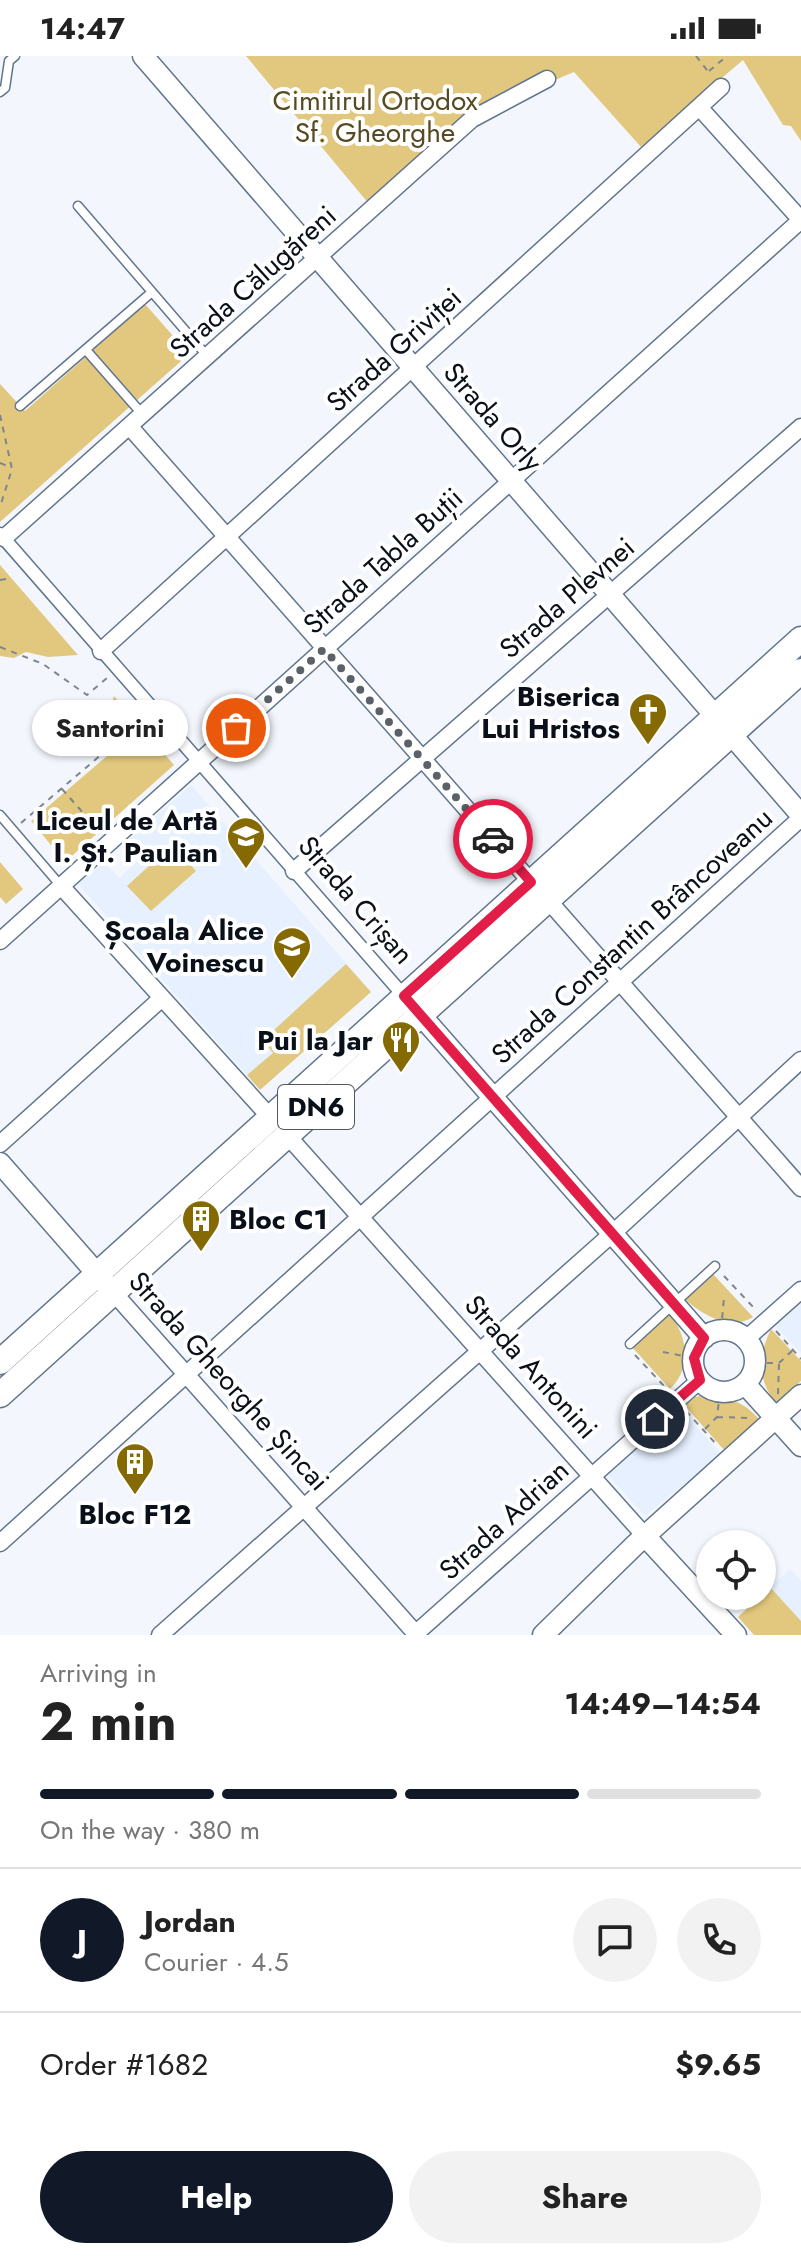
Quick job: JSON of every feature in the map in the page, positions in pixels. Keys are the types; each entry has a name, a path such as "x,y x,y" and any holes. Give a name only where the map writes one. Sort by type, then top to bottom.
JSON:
{"main road":[{"name":"DN6","path":"0,1395 106,1284 278,1125 724,725 801,639"},
{"name":"DN6","path":"724,725 801,671"},
{"name":"DN6","path":"0,1362 106,1284"}],"street":[{"name":"Strada Orly","path":"143,56 801,816"},
{"name":"Strada Călugăreni","path":"2,536 144,415 472,119 547,79"},
{"name":"Strada Griviței","path":"101,651 721,87"},
{"path":"699,107 801,220"},
{"name":"Strada Tabla Buții","path":"0,941 801,220"},
{"path":"130,427 801,1188"},
{"name":"Strada Plevnei","path":"294,871 801,427"},
{"name":"Strada Crișan","path":"2,536 674,1303 712,1334"},
{"name":"Strada Constantin Brâncoveanu","path":"0,1543 496,1097 801,816"},
{"name":"Strada Antonini","path":"61,886 736,1635"},
{"path":"0,1144 162,998"},
{"path":"160,1635 613,1233 801,1060"},
{"name":"Strada Gheorghe Șincai","path":"0,1163 416,1635"},
{"path":"746,1339 801,1290"},
{"path":"739,1333 746,1339 755,1363 745,1384 720,1392 700,1380 694,1358 712,1334 739,1333"},
{"name":"Strada Adrian","path":"416,1635 700,1380"},
{"path":"745,1384 801,1446"},
{"path":"543,1635 645,1536 801,1395"}],"lane":[{"path":"0,92 5,88 9,61 15,56"},
{"path":"78,206 209,357"},
{"path":"20,406 152,292"},
{"path":"86,350 144,415"},
{"path":"0,815 61,886"},
{"path":"630,1344 715,1266"}],"path":[{"path":"696,56 721,87"},
{"path":"708,72 727,56"},
{"path":"0,415 12,469 0,507"},
{"path":"0,463 12,469"},
{"path":"0,580 11,578"},
{"path":"0,647 43,664 87,695 102,754 13,830"},
{"path":"87,695 117,669"},
{"path":"62,788 109,842"},
{"path":"712,1334 724,1298"},
{"path":"755,1363 779,1363 793,1350"},
{"path":"663,1352 694,1358"},
{"path":"717,1417 776,1418 779,1363"},
{"path":"704,1430 717,1417 720,1392"}],"shaded area":[{"path":"191,785 371,992 260,1090 78,884 104,862 119,878 144,855 130,839"},
{"path":"801,1300 801,1353 774,1325"},
{"path":"680,1408 721,1454 645,1516 608,1475"},
{"path":"790,1569 801,1581 801,1635 754,1635 738,1617 746,1610 776,1610 776,1582"}],"green space":[{"name":"Cimitirul Ortodox Sf. Gheorghe","path":"246,56 801,56 801,141 791,126 783,125 743,60 641,147 574,72 555,80 549,72 369,204"},
{"path":"145,304 189,354 0,522 0,384 25,411"},
{"path":"0,565 78,655 48,657 26,652 14,658 0,656"},
{"path":"114,696 174,765 65,862 31,821 107,756 105,724"},
{"path":"173,844 196,871 151,911 127,886"},
{"path":"0,862 23,889 6,904 0,897"},
{"path":"346,964 371,992 260,1090 247,1075 273,1053 263,1040"},
{"path":"713,1274 753,1317 745,1321 726,1322 699,1311 685,1299"},
{"path":"669,1313 680,1332 685,1352 682,1372 670,1389 632,1347"},
{"path":"771,1329 801,1361 801,1381 777,1403 766,1386 762,1368"},
{"path":"706,1395 736,1401 759,1419 725,1451 685,1406 695,1397"},
{"path":"776,1594 801,1621 801,1635 754,1635 738,1617 745,1610 776,1610"}],"way so far":[{"path":"236,728 324,649 493,839"}],"place":[{"name":"Santorini","path":"236,728"},
{"name":"Biserica Lui Hristos","path":"648,746"},
{"name":"Liceul de Artă I. Șt. Paulian","path":"246,870"},
{"name":"Școala Alice Voinescu","path":"292,980"},
{"name":"Pui la Jar","path":"401,1074"},
{"name":"Bloc C1","path":"201,1253"},
{"name":"Bloc F12","path":"135,1496"}],"route":[{"path":"493,839 531,882 404,996 496,1097 704,1338 695,1350 694,1358 700,1380 655,1419"}]}
